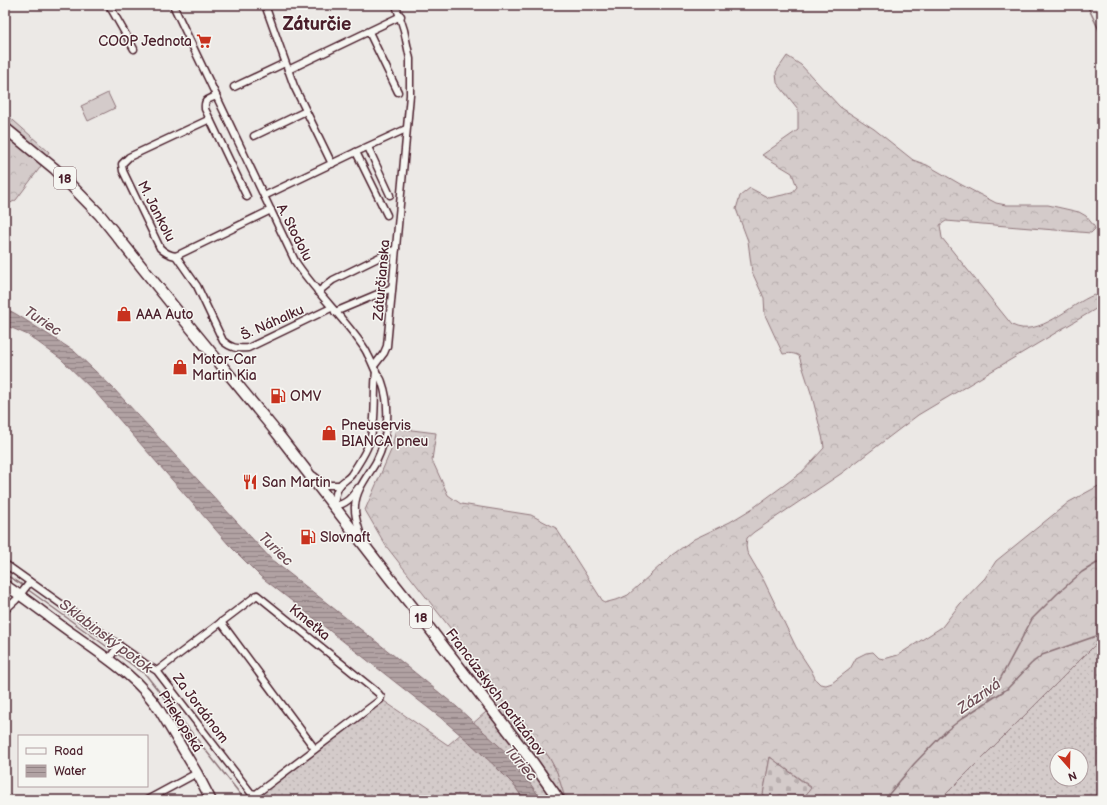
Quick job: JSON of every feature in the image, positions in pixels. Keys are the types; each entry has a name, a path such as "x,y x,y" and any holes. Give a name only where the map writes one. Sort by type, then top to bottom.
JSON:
{"main road":[{"name":"Francúzskych partizánov","path":"5,128 56,169 100,215 304,467 427,624 502,722 559,800"}],"street":[{"path":"109,5 134,49"},
{"name":"A. Stodolu","path":"173,5 296,261 318,292 360,342 375,369"},
{"path":"265,5 294,86 332,164"},
{"name":"Záturčianska","path":"375,369 387,346 410,95 410,59 401,16 396,5"},
{"path":"234,87 287,67 369,32 401,16"},
{"path":"369,32 398,92"},
{"path":"216,96 206,100 205,109 247,197"},
{"path":"254,136 306,110"},
{"name":"M. Jankolu","path":"210,119 129,157 122,164 123,171 160,248 165,253 171,256 176,256 271,210"},
{"path":"264,196 406,130"},
{"path":"368,147 390,195"},
{"path":"356,152 387,215"},
{"path":"318,292 333,280 396,249"},
{"name":"Š. Náhalku","path":"176,256 197,286 223,341 229,347 235,349 248,348 333,310"},
{"path":"333,310 392,288"},
{"path":"375,369 382,380 386,394 387,421 380,453 362,484 349,500 342,505 334,506 335,494 356,468 364,454 370,438 375,415 375,369"},
{"path":"304,467 325,485 340,486"},
{"path":"362,484 355,507 356,517 364,545"},
{"name":"Za Jordánom","path":"5,564 157,671 251,793 256,794 316,749"},
{"path":"5,610 30,582"},
{"name":"Priekopská","path":"5,586 21,593 110,657 139,684 154,703 197,773 211,800"},
{"name":"Kmeťka","path":"157,671 257,595 381,697 380,700 316,749"},
{"path":"222,622 316,749"},
{"path":"110,657 118,645"},
{"path":"147,800 197,773"}],"green space":[{"path":"787,56 801,65 840,107 874,129 913,160 927,165 996,203 1006,205 1048,205 1079,212 1086,216 1095,229 1091,233 946,221 940,225 942,238 1012,325 1022,328 1043,324 1094,295 1099,297 1101,302 1099,307 918,415 842,473 747,538 747,552 764,581 796,647 816,680 820,684 826,685 832,683 850,669 856,658 866,653 873,652 879,658 884,659 898,655 942,627 960,604 985,578 996,561 1069,502 1102,484 1102,638 940,800 802,800 811,787 770,757 762,800 572,800 565,798 557,772 549,757 501,699 465,647 386,546 365,510 392,448 396,428 436,433 432,460 448,495 461,504 531,515 556,528 604,603 628,595 672,555 694,539 730,522 753,508 802,472 824,448 812,396 799,356 795,354 783,354 765,315 764,298 752,272 748,241 736,209 740,196 750,188 769,198 792,193 797,187 792,173 762,155 798,130 798,109 777,83 776,72"},
{"path":"108,93 115,108 88,121 81,106"},
{"path":"5,113 49,152 39,169 16,200 5,206"},
{"path":"1102,638 1102,800 940,800"},
{"path":"501,699 549,757 557,772 566,800 252,800 384,701 448,745"},
{"path":"770,757 811,788 802,800 762,800"}],"water":[{"path":"5,308 74,351 113,388 272,560 457,707 510,756 542,800 524,800 513,784 497,768 441,718 260,576 229,545 96,393 61,359 28,335 5,325"}],"waterway":[{"path":"1087,5 1102,36"},
{"path":"989,700 1032,619 1082,572 1102,560"},
{"name":"Sklabinský potok","path":"5,575 24,586"},
{"name":"Sklabinský potok","path":"27,589 113,651"},
{"name":"Zázrivá","path":"886,800 889,794 914,764 946,731 964,717 1007,689 1031,664 1042,655 1102,634"},
{"name":"Sklabinský potok","path":"116,653 146,675 245,800"}],"place":[{"name":"COOP Jednota","path":"204,41"},
{"name":"AAA Auto","path":"124,314"},
{"name":"Motor-Car Martin Kia","path":"180,367"},
{"name":"OMV","path":"278,396"},
{"name":"Pneuservis BIANCA pneu","path":"329,433"},
{"name":"San Martin","path":"250,482"},
{"name":"Slovnaft","path":"308,537"}],"district":[{"name":"Záturčie","path":"317,24"}],"water label":[{"name":"Turiec","path":"43,321"},
{"name":"Turiec","path":"276,549"},
{"name":"Turiec","path":"521,763"}]}
